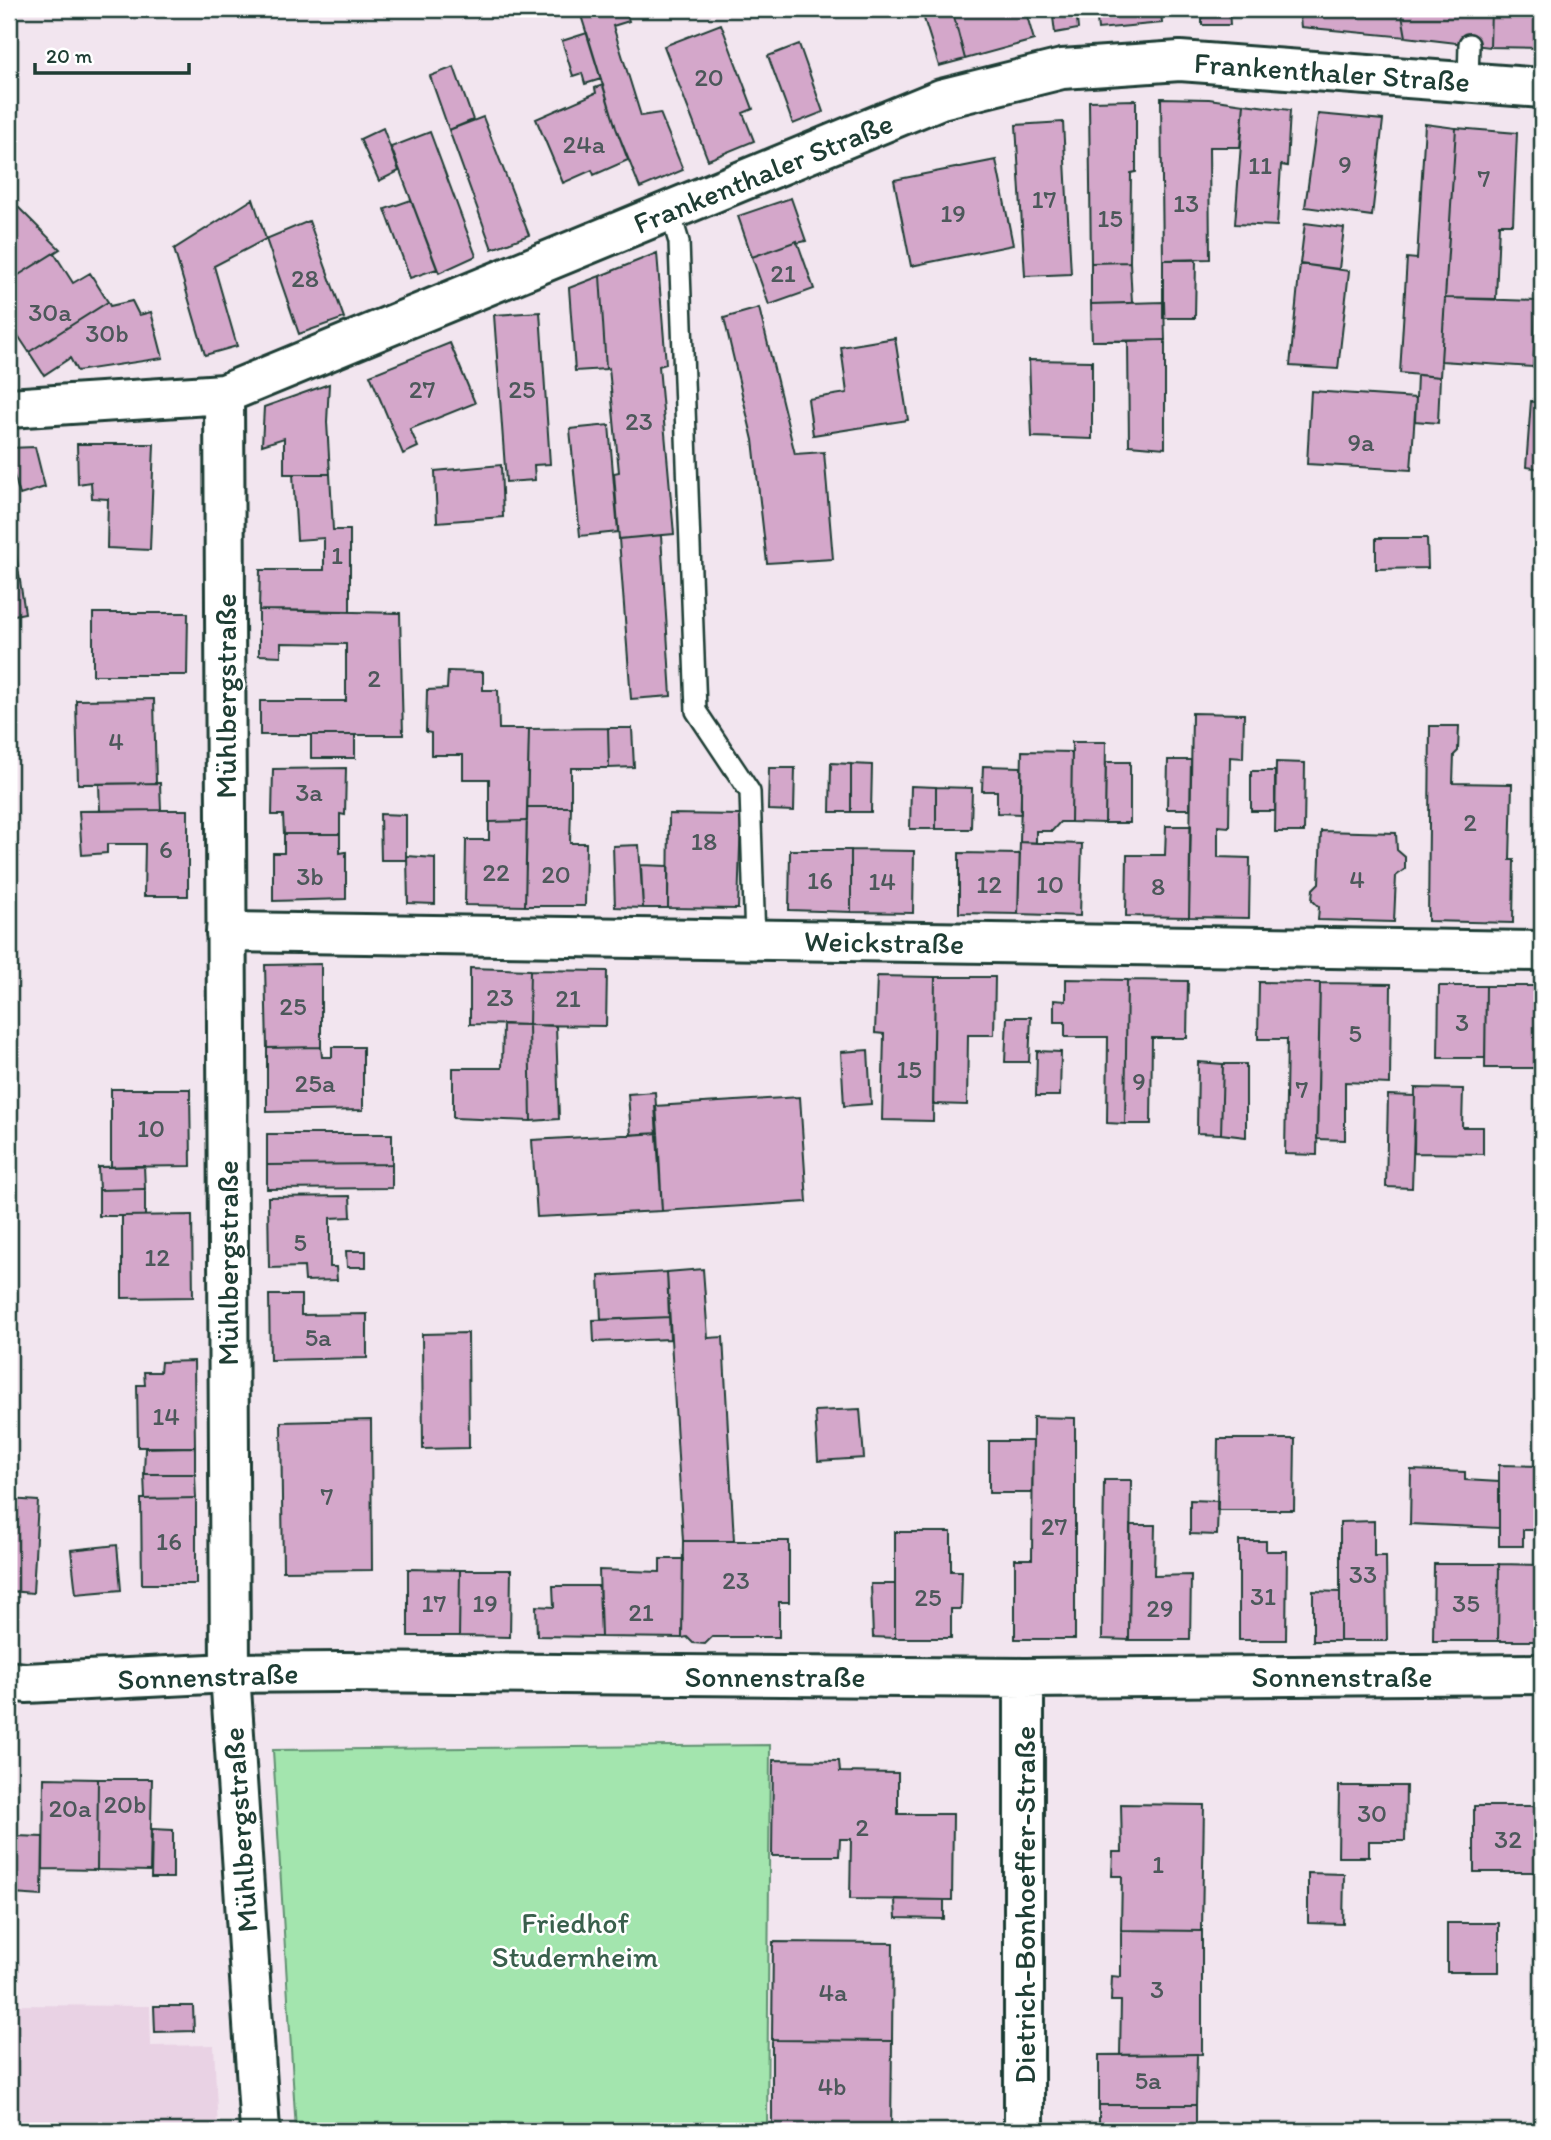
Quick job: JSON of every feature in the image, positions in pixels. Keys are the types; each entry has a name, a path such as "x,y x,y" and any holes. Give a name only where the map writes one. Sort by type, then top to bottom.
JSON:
{"street":[{"name":"Frankenthaler Straße","path":"9,408 223,394 942,100 1062,68 1180,61 1469,63 1542,88"},
{"name":"Mühlbergstraße","path":"223,394 230,1673 260,2131"},
{"name":"Weickstraße","path":"226,932 1542,951"},
{"name":"Sonnenstraße","path":"9,1681 26,1683 230,1673 1024,1678 1542,1674"},
{"name":"Dietrich-Bonhoeffer-Straße","path":"1024,1678 1024,2131"}],"lane":[{"path":"670,212 679,242 696,711 750,792 755,940"}],"shaded area":[{"path":"9,2005 150,2006 151,2046 214,2045 218,2131 9,2131"}],"green space":[{"name":"Friedhof Studernheim","path":"770,1745 767,2131 296,2131 273,1750"}],"building":[{"path":"579,9 625,9 629,21 613,26 641,116 660,113 683,170 640,188 616,128"},
{"path":"921,9 952,9 965,59 939,66"},
{"path":"952,9 1025,9 1034,40 965,59"},
{"path":"1052,9 1076,9 1078,29 1055,33"},
{"path":"1096,9 1161,9 1162,23 1098,29"},
{"path":"1202,9 1229,9 1230,25 1202,25"},
{"path":"1299,9 1401,9 1406,37 1301,27"},
{"path":"1401,9 1491,9 1490,47 1406,37"},
{"path":"1491,9 1542,9 1542,48 1490,47"},
{"path":"721,24 753,109 743,113 754,141 708,160 664,46"},
{"path":"587,33 601,79 585,84 582,73 573,76 562,41"},
{"path":"799,44 823,112 793,124 768,56"},
{"path":"454,67 473,120 449,130 430,76"},
{"path":"603,85 628,160 594,175 592,170 563,183 536,119 596,93 595,88"},
{"path":"1161,98 1209,99 1244,104 1240,147 1209,147 1210,259 1163,260"},
{"path":"1136,100 1136,172 1131,173 1130,262 1091,263 1089,101"},
{"path":"1244,104 1290,110 1287,166 1281,165 1277,226 1235,224"},
{"path":"1318,114 1383,120 1372,216 1305,207"},
{"path":"483,117 529,235 492,249 449,130"},
{"path":"1063,122 1071,274 1025,276 1016,125"},
{"path":"1425,124 1456,128 1440,377 1400,373 1407,258 1417,259"},
{"path":"383,128 399,171 379,181 360,139"},
{"path":"1456,128 1517,133 1513,224 1499,224 1496,299 1445,298"},
{"path":"430,132 476,256 439,273 391,147"},
{"path":"996,160 1013,245 911,266 894,180"},
{"path":"791,198 806,241 797,241 752,257 738,216"},
{"path":"253,199 266,239 214,266 237,346 205,355 174,249"},
{"path":"411,200 437,269 410,278 385,209"},
{"path":"16,205 60,249 9,281 9,212"},
{"path":"309,221 344,318 299,334 266,239"},
{"path":"1305,223 1344,228 1339,269 1300,264"},
{"path":"797,241 814,289 769,305 752,257"},
{"path":"54,253 73,283 90,273 108,302 29,352 9,322 9,281"},
{"path":"657,253 666,364 659,366 674,534 619,539 614,473 619,472 609,368 606,369 600,276"},
{"path":"1163,260 1196,260 1195,318 1163,318"},
{"path":"1130,262 1132,303 1091,304 1091,263"},
{"path":"1300,264 1349,271 1338,369 1290,366"},
{"path":"600,276 606,369 575,371 569,288"},
{"path":"1445,298 1537,301 1533,367 1441,361"},
{"path":"132,301 139,315 151,312 163,358 77,371 70,358 44,375 29,352 108,302 110,306"},
{"path":"1164,302 1165,340 1092,341 1091,304"},
{"path":"759,308 795,454 824,452 833,559 767,563 753,440 724,318"},
{"path":"540,312 550,464 534,465 535,480 506,482 494,315"},
{"path":"895,338 908,420 813,435 808,399 847,393 841,347"},
{"path":"1165,340 1165,448 1129,445 1128,341"},
{"path":"450,343 475,403 410,429 418,447 403,454 370,375"},
{"path":"1029,360 1092,361 1092,439 1032,437"},
{"path":"1417,375 1440,377 1438,423 1415,421"},
{"path":"329,384 327,422 330,474 284,474 284,438 262,445 264,407"},
{"path":"1311,391 1416,398 1411,470 1307,464"},
{"path":"1531,401 1542,402 1542,469 1526,467"},
{"path":"609,425 618,532 580,536 570,429"},
{"path":"77,444 154,444 150,550 107,548 108,499 92,498 91,482 78,484"},
{"path":"35,447 45,487 20,495 9,459 9,448"},
{"path":"501,465 503,517 437,522 435,471"},
{"path":"293,474 330,474 333,530 350,530 350,611 259,610 260,570 324,570 324,538 297,540"},
{"path":"661,535 671,696 631,699 619,539"},
{"path":"1376,538 1427,538 1428,568 1376,569"},
{"path":"16,555 25,613 9,616 9,556"},
{"path":"1538,570 1542,571 1542,697 1538,697"},
{"path":"259,610 400,613 403,735 260,735 260,701 346,701 346,644 281,643 281,656 259,655"},
{"path":"93,613 188,613 187,675 93,675"},
{"path":"448,671 483,672 483,690 498,690 499,729 529,729 527,821 489,822 489,779 463,779 463,755 431,755 431,733 426,732 427,690 447,689"},
{"path":"154,699 156,783 78,784 76,700"},
{"path":"1192,713 1244,714 1243,758 1230,757 1229,827 1218,826 1218,857 1250,858 1249,918 1189,917"},
{"path":"1430,726 1459,726 1453,783 1512,784 1510,860 1514,860 1513,923 1428,921"},
{"path":"608,728 632,728 634,767 609,768"},
{"path":"608,728 609,768 571,768 571,807 527,807 529,729"},
{"path":"311,735 355,735 355,758 311,758"},
{"path":"1072,742 1106,742 1105,823 1071,822"},
{"path":"1022,751 1072,752 1071,822 1060,822 1052,831 1036,831 1036,843 1020,842"},
{"path":"1168,760 1191,760 1190,809 1167,809"},
{"path":"1106,762 1130,762 1130,823 1105,823"},
{"path":"1276,762 1305,763 1304,832 1275,832"},
{"path":"831,763 851,764 851,812 830,812"},
{"path":"851,764 872,765 871,812 851,812"},
{"path":"983,766 1021,767 1021,814 997,813 997,791 982,791"},
{"path":"346,768 345,815 340,814 340,834 284,834 283,815 272,815 273,769"},
{"path":"769,768 795,768 794,811 768,810"},
{"path":"1251,771 1275,771 1275,811 1251,811"},
{"path":"160,783 161,810 100,811 99,784"},
{"path":"911,786 936,787 936,829 910,829"},
{"path":"936,787 972,788 971,829 936,829"},
{"path":"527,807 571,807 570,843 586,843 585,906 525,906"},
{"path":"188,810 188,896 144,896 145,844 107,844 107,853 82,855 79,811"},
{"path":"380,814 406,815 406,860 381,860"},
{"path":"669,814 741,815 738,909 668,908"},
{"path":"527,821 525,906 465,905 466,840 489,840 489,822"},
{"path":"1166,826 1191,826 1189,917 1126,916 1127,855 1165,855"},
{"path":"1321,831 1396,833 1397,850 1405,857 1405,869 1396,876 1394,922 1318,920 1319,907 1312,900 1313,889 1319,883"},
{"path":"284,834 340,834 340,853 346,852 346,899 273,901 273,853 284,853"},
{"path":"1020,842 1082,844 1080,916 1018,914"},
{"path":"639,845 643,908 615,907 613,846"},
{"path":"790,850 851,850 851,912 789,910"},
{"path":"851,850 914,851 913,913 851,912"},
{"path":"959,853 1020,854 1018,914 959,913"},
{"path":"407,856 435,858 435,904 408,903"},
{"path":"641,865 668,866 668,908 643,908"},
{"path":"321,964 321,1047 267,1048 265,965"},
{"path":"470,968 530,970 529,1025 470,1024"},
{"path":"530,970 607,971 606,1026 529,1025"},
{"path":"877,976 935,977 933,1121 882,1120 884,1034 875,1033"},
{"path":"935,977 995,977 994,1035 968,1035 967,1105 933,1104"},
{"path":"1066,979 1127,980 1125,1124 1107,1123 1108,1037 1065,1037 1065,1022 1054,1022 1054,1000 1066,1001"},
{"path":"1127,980 1188,981 1187,1038 1152,1038 1151,1124 1125,1124"},
{"path":"1259,982 1320,983 1317,1155 1285,1154 1287,1039 1258,1039"},
{"path":"1320,983 1391,984 1390,1084 1345,1082 1345,1140 1317,1139"},
{"path":"1439,986 1486,986 1485,1058 1438,1058"},
{"path":"1486,986 1540,986 1540,1068 1485,1068"},
{"path":"1542,986 1542,1083 1540,1083"},
{"path":"1007,1017 1031,1017 1029,1062 1005,1062"},
{"path":"503,1024 529,1025 531,1121 453,1118 453,1068 502,1068"},
{"path":"529,1025 556,1026 559,1119 531,1121"},
{"path":"321,1047 322,1057 332,1057 332,1047 363,1047 363,1110 267,1112 267,1048"},
{"path":"868,1050 871,1104 844,1106 841,1052"},
{"path":"1037,1051 1061,1052 1060,1096 1036,1096"},
{"path":"1198,1062 1223,1064 1221,1134 1197,1133"},
{"path":"1223,1064 1246,1064 1246,1137 1221,1134"},
{"path":"1415,1088 1463,1089 1462,1127 1483,1127 1483,1154 1414,1153"},
{"path":"111,1089 190,1089 191,1166 111,1167"},
{"path":"655,1092 658,1133 631,1135 628,1094"},
{"path":"1388,1095 1415,1096 1412,1188 1386,1187"},
{"path":"800,1097 807,1202 662,1211 655,1106"},
{"path":"658,1133 662,1211 537,1217 532,1140"},
{"path":"267,1134 392,1134 392,1164 267,1165"},
{"path":"392,1164 392,1188 267,1189 267,1165"},
{"path":"144,1166 145,1189 99,1190 98,1167"},
{"path":"145,1189 145,1216 99,1216 99,1190"},
{"path":"350,1196 351,1217 330,1218 330,1267 336,1267 337,1280 305,1281 304,1267 269,1268 268,1197"},
{"path":"192,1215 193,1297 122,1298 122,1216"},
{"path":"346,1251 366,1251 366,1267 347,1267"},
{"path":"703,1269 708,1338 723,1337 734,1541 683,1541 667,1272"},
{"path":"667,1272 669,1317 601,1320 599,1276"},
{"path":"269,1295 301,1295 301,1315 367,1314 367,1358 270,1360"},
{"path":"669,1317 670,1339 594,1342 593,1320"},
{"path":"468,1333 469,1448 423,1449 422,1334"},
{"path":"194,1361 195,1447 138,1447 137,1385 145,1385 144,1372 160,1372 161,1362"},
{"path":"860,1409 864,1458 818,1461 815,1411"},
{"path":"1033,1417 1075,1418 1075,1639 1015,1639 1015,1559 1032,1559"},
{"path":"371,1420 372,1570 283,1571 281,1422"},
{"path":"1218,1439 1295,1439 1294,1510 1217,1510"},
{"path":"989,1441 1033,1441 1032,1493 989,1493"},
{"path":"195,1447 195,1474 144,1474 145,1448"},
{"path":"1499,1465 1542,1466 1542,1530 1523,1530 1523,1546 1499,1546"},
{"path":"1411,1470 1465,1472 1465,1480 1499,1482 1499,1528 1410,1524"},
{"path":"144,1474 195,1474 196,1498 145,1499"},
{"path":"1104,1480 1131,1480 1129,1640 1102,1639"},
{"path":"196,1498 196,1584 142,1584 141,1499"},
{"path":"9,1499 38,1501 33,1593 9,1591"},
{"path":"1190,1500 1218,1501 1217,1535 1190,1534"},
{"path":"1374,1521 1374,1556 1386,1556 1387,1641 1340,1641 1340,1522"},
{"path":"1130,1525 1155,1525 1154,1576 1191,1575 1190,1640 1129,1640"},
{"path":"895,1532 951,1532 951,1571 962,1571 961,1609 951,1609 951,1638 895,1638"},
{"path":"683,1541 789,1541 789,1602 779,1602 779,1637 712,1637 705,1644 693,1643 687,1637 682,1638"},
{"path":"1239,1541 1266,1541 1266,1551 1287,1551 1286,1640 1239,1640"},
{"path":"117,1545 121,1590 76,1594 71,1550"},
{"path":"660,1559 683,1559 682,1638 601,1637 599,1570 660,1572"},
{"path":"1434,1564 1499,1564 1498,1641 1433,1641"},
{"path":"1499,1564 1542,1565 1542,1641 1498,1641"},
{"path":"408,1569 460,1570 459,1636 408,1636"},
{"path":"460,1570 511,1570 510,1637 459,1636"},
{"path":"871,1584 895,1584 895,1638 873,1637"},
{"path":"553,1586 599,1586 601,1637 537,1636 536,1606 554,1607"},
{"path":"1313,1591 1340,1592 1340,1641 1313,1641"},
{"path":"773,1760 839,1761 840,1772 898,1773 898,1814 953,1814 952,1900 850,1899 851,1839 840,1839 839,1856 772,1856"},
{"path":"44,1778 98,1779 97,1870 43,1869"},
{"path":"98,1779 152,1779 150,1871 97,1870"},
{"path":"1339,1786 1406,1786 1405,1841 1369,1841 1369,1857 1338,1857"},
{"path":"1121,1804 1204,1805 1202,1931 1121,1930 1122,1876 1112,1876 1113,1852 1122,1852"},
{"path":"1474,1806 1542,1806 1542,1872 1474,1872"},
{"path":"152,1829 173,1830 173,1878 151,1878"},
{"path":"9,1836 16,1836 13,1894 9,1894"},
{"path":"16,1836 43,1837 42,1896 13,1894"},
{"path":"1308,1873 1344,1874 1343,1924 1308,1923"},
{"path":"895,1899 944,1900 944,1919 896,1918"},
{"path":"1447,1923 1499,1923 1499,1972 1447,1972"},
{"path":"1121,1930 1202,1931 1202,2054 1120,2055 1121,2001 1111,2001 1112,1976 1121,1977"},
{"path":"773,1942 893,1943 892,2041 772,2040"},
{"path":"154,2006 193,2006 194,2031 155,2032"},
{"path":"772,2040 892,2041 891,2131 772,2131"},
{"path":"1197,2054 1196,2105 1099,2105 1099,2055"},
{"path":"1099,2105 1196,2105 1196,2131 1099,2131"}]}
